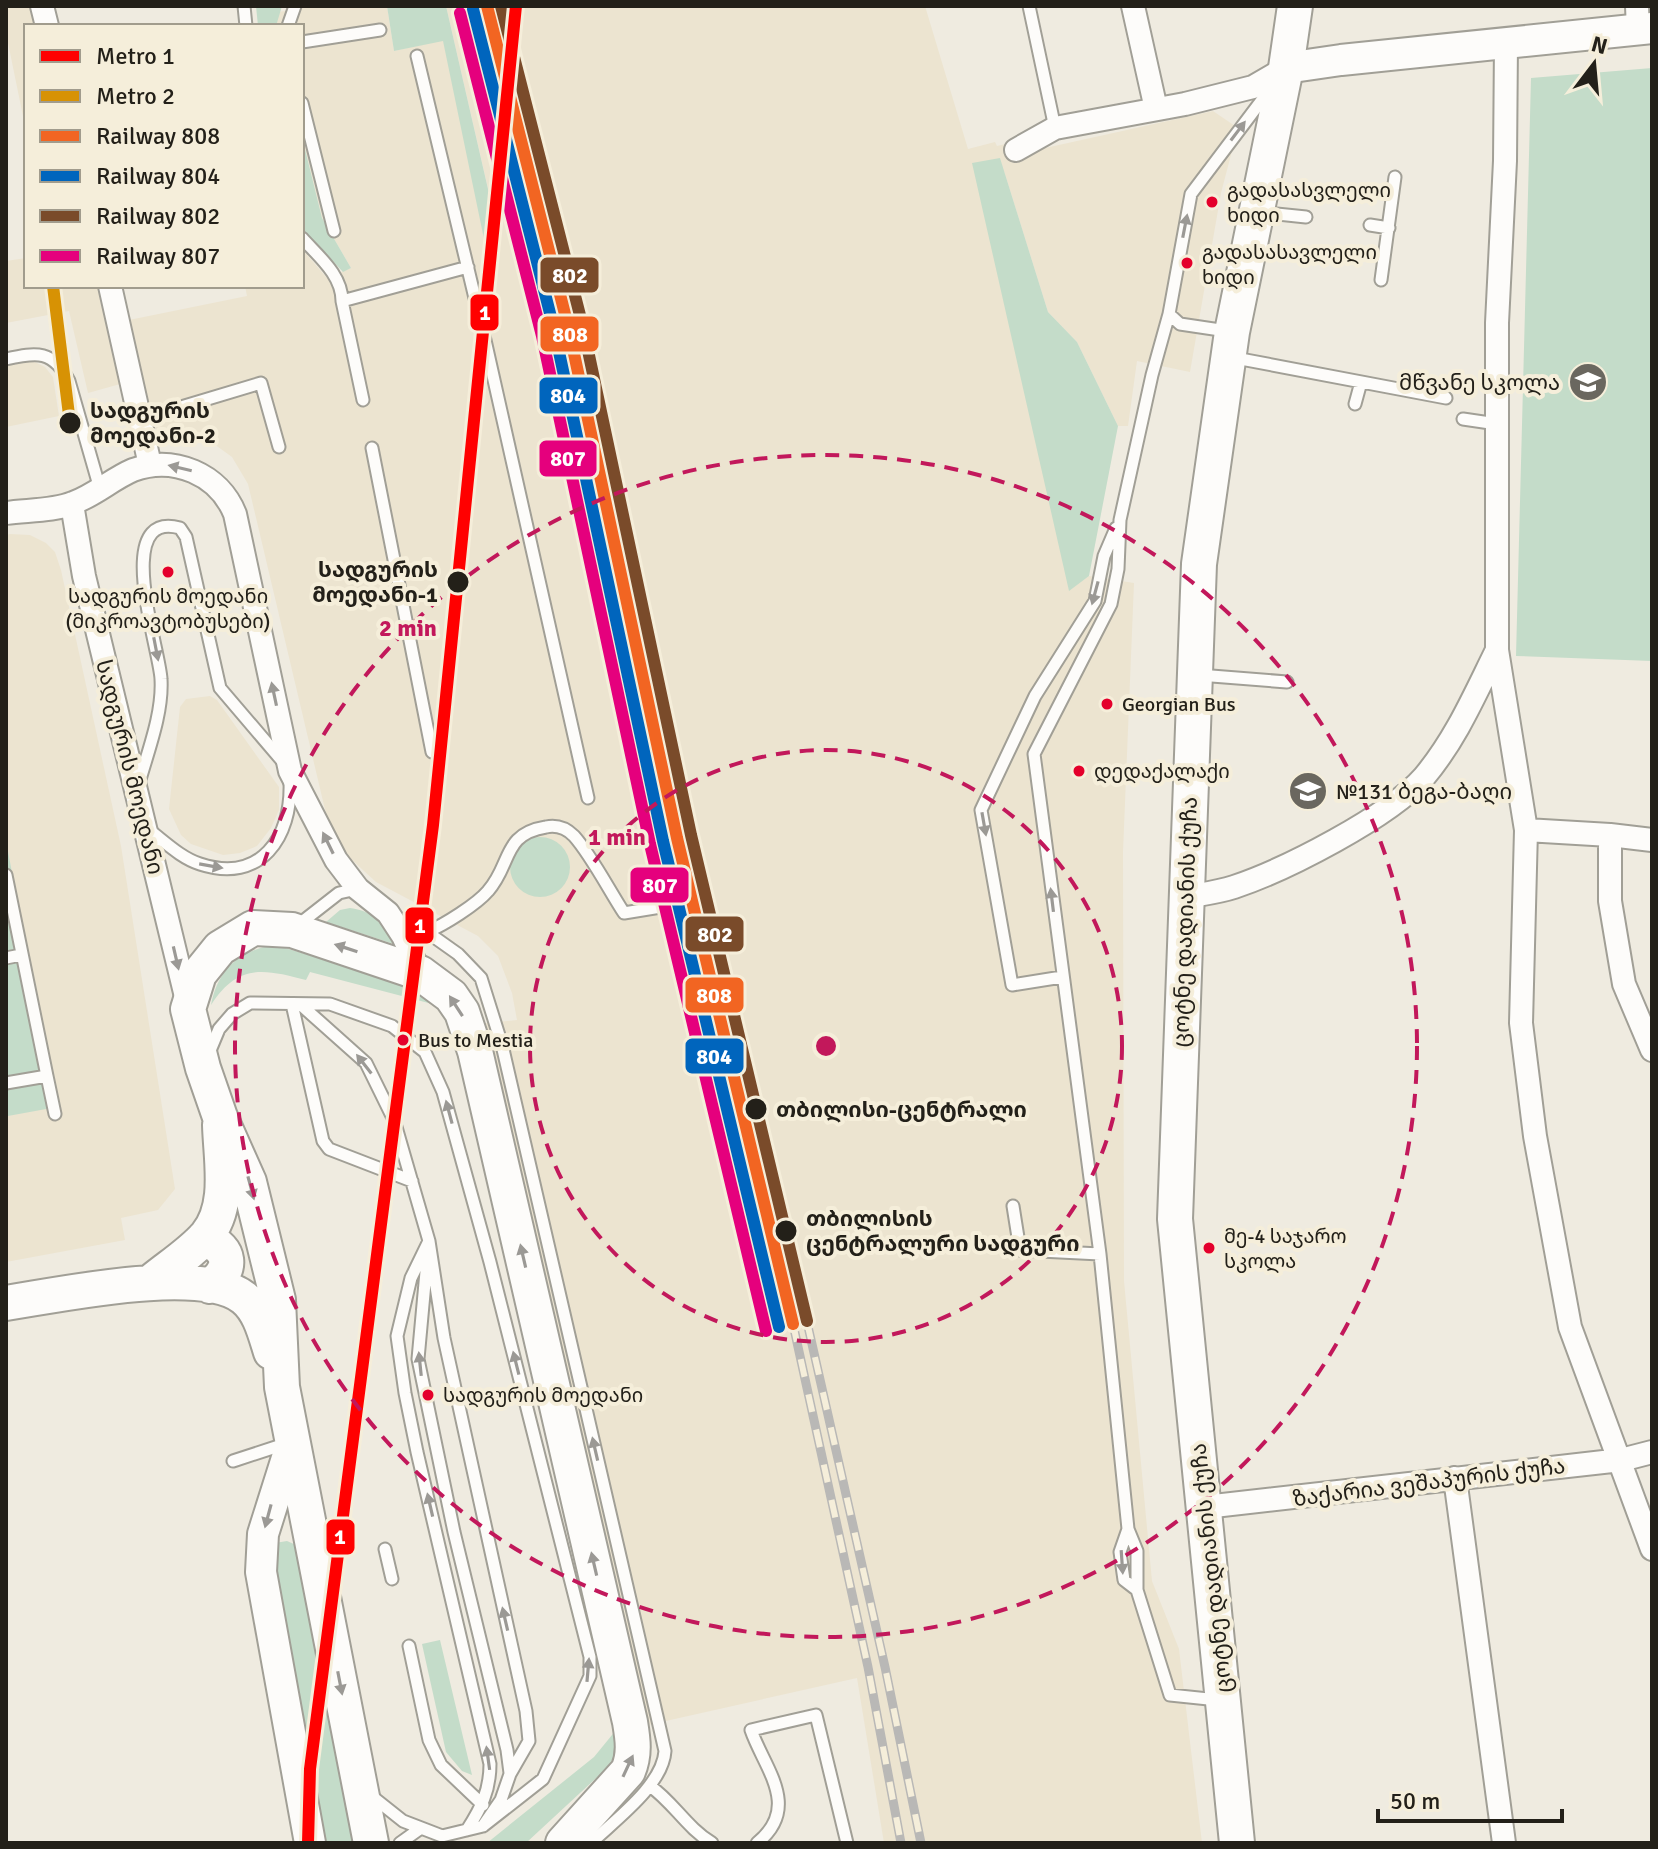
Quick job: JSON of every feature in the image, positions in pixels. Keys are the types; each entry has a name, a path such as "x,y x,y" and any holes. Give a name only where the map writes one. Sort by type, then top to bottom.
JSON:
{"main road":[{"name":"ცოტნე დადიანის ქუჩა","path":"1237,1843 1175,1219 1199,564 1230,344 1286,68 1295,6"},
{"path":"188,1009 199,974 220,948 253,928 292,930 420,973 451,996 462,1012 475,1051 634,1746 628,1771 563,1843"},
{"name":"სადგურის მოედანი","path":"188,1009 220,1117 249,1182 274,1285 281,1324 282,1387 371,1843"},
{"path":"152,1281 204,1238 217,1219 221,1203 220,1117"},
{"path":"204,1238 216,1243 227,1258 223,1274 210,1286"},
{"path":"6,1303 152,1281 210,1286 235,1292 255,1309 282,1387"}],"street":[{"path":"1133,6 1156,109"},
{"path":"1016,150 1055,128 1253,87 1286,68 1506,43 1642,21"},
{"path":"1506,43 1505,161 1497,323 1497,650 1526,830 1521,1023 1535,1136 1570,1327 1652,1549"},
{"path":"110,288 150,465"},
{"path":"6,513 72,504 130,472 150,465 171,465 204,475 230,501 254,596 290,771 336,860 358,889 388,913 403,936 420,973"},
{"name":"სადგურის მოედანი","path":"72,504 84,576 188,1009"},
{"path":"1186,897 1233,887 1339,838 1381,813 1422,779 1456,733 1497,650"},
{"path":"1526,830 1652,840"},
{"path":"1610,835 1610,901 1624,984 1652,1050"},
{"path":"292,1442 263,1534 261,1572 310,1843"},
{"name":"ზაქარია ვეშაპურის ქუჩა","path":"1205,1507 1621,1460 1652,1452"},
{"path":"1455,1478 1504,1843"}],"lane":[{"path":"1029,6 1055,128"},
{"path":"304,42 380,30"},
{"path":"417,56 588,798"},
{"path":"1224,1701 1170,1695 1137,1590 1137,1551 1128,1529 1100,1254 1034,754 1111,604 1118,569 1120,520 1152,375 1169,314 1191,194 1286,68"},
{"path":"304,111 334,231"},
{"path":"1381,280 1395,177"},
{"path":"1256,211 1306,217"},
{"path":"1370,225 1389,228"},
{"path":"304,240 335,276 342,289 363,400"},
{"path":"342,301 468,267"},
{"path":"1169,314 1180,324 1230,344 1361,382 1446,398"},
{"path":"6,359 35,354 47,356 61,365 69,381 100,489"},
{"path":"1355,404 1361,382"},
{"path":"141,419 261,383 279,447"},
{"path":"1463,419 1497,424"},
{"path":"372,448 432,752"},
{"path":"1062,977 1012,985 981,810 1035,696 1095,601 1104,556 1120,520"},
{"path":"137,790 161,689 145,589 143,546 153,531 164,527 180,528 186,537 220,688 290,771 290,812 283,831 266,854 252,864 225,868 198,864 179,854 145,827"},
{"path":"1195,675 1287,682"},
{"path":"403,936 427,932 487,893 519,836 552,826 573,834 624,913 679,904"},
{"path":"6,875 55,1114"},
{"path":"292,930 339,893 358,889"},
{"path":"427,932 463,959 484,984 502,1045 665,1751 664,1764 650,1786 591,1843"},
{"path":"6,958 21,955"},
{"path":"203,1068 219,1029 232,1014 250,1003 330,1004 392,1026 425,1052 443,1092 490,1262 590,1657 590,1676 543,1779 483,1826 442,1836 403,1821 360,1787"},
{"path":"296,1005 366,1063 394,1120 429,1241 444,1338 526,1711 529,1741 510,1774 501,1800 483,1826"},
{"path":"296,1005 323,1141 329,1149 412,1181"},
{"path":"6,1083 47,1076"},
{"path":"1013,1206 1020,1250 1100,1254"},
{"path":"429,1241 418,1359 510,1774"},
{"path":"429,1241 411,1278 397,1336 415,1441 490,1764 490,1783 483,1805 467,1830"},
{"path":"233,1461 292,1442"},
{"path":"1128,1529 1120,1552 1124,1580 1137,1590"},
{"path":"385,1549 392,1579"},
{"path":"409,1646 429,1740 441,1765 483,1805"},
{"path":"757,1843 764,1837 777,1813 778,1792 772,1772 761,1757 751,1730 816,1715 847,1843"},
{"path":"650,1786 698,1835 712,1843"},
{"path":"400,1843 421,1828"}],"shaded area":[{"path":"6,6 31,6 36,24 24,24 24,121 6,33"},
{"path":"313,6 387,6 394,51 443,40 499,236 446,6 925,6 968,149 995,142 997,146 1014,142 1018,154 1213,111 1238,128 1221,193 1190,372 1137,361 1128,426 1118,426 1077,342 1048,312 1003,168 1069,590 1089,576 1134,583 1123,852 1124,1281 1152,1581 1179,1649 1202,1843 884,1843 857,1678 648,1725 478,1024 517,1020 512,993 498,956 478,936 376,882 339,848 327,818 248,484 232,457 214,444 196,439 174,440 163,437 156,430 129,320 247,296 245,288 304,288 304,251 327,278 351,268 322,218 304,145 304,24 276,24 279,12"},
{"path":"24,258 24,288 106,288 131,381 88,393 69,311 6,323 6,261"},
{"path":"33,361 45,367 53,377 59,416 6,427 6,366"},
{"path":"6,535 30,535 46,543 55,552 61,570 121,846 175,1189 158,1210 121,1218 125,1240 6,1262 6,1108 7,1116 56,1106 6,841"},
{"path":"210,696 217,700 279,787 279,810 271,828 257,846 240,853 223,855 191,844 181,835 169,809 180,707 186,699"}],"green space":[{"path":"256,6 282,6 277,24 258,24"},
{"path":"387,6 446,6 499,237 484,239 443,41 394,51"},
{"name":"მწვანე სკოლა","path":"1652,68 1652,661 1516,656 1531,78"},
{"path":"304,145 322,218 351,268 343,272 304,230"},
{"path":"1000,158 1048,312 1077,342 1118,426 1089,576 1069,591 972,163"},
{"path":"540,837 551,839 561,846 568,856 568,878 561,888 551,895 540,897 529,895 519,888 512,878 510,867 512,856 519,846 529,839"},
{"path":"6,841 57,1107 8,1116 6,1108"},
{"path":"350,908 372,916 383,925 397,945 326,922 340,910"},
{"path":"275,945 426,990 440,1006 310,972 306,980 265,972 242,976 221,991 211,1005 219,981 232,963 251,951"},
{"path":"287,1541 296,1545 355,1843 320,1843 265,1552 275,1543"},
{"path":"440,1640 472,1775 462,1771 446,1752 422,1644"},
{"path":"621,1724 616,1753 607,1768 526,1843 487,1843 594,1757"}],"railway":[{"path":"807,1322 885,1667 921,1843"},
{"path":"793,1324 868,1667 901,1843"}],"metro line":[{"name":"1","path":"308,1843 310,1769 433,825 516,6"},
{"name":"2","path":"53,288 70,423"}],"rail line":[{"name":"808","path":"487,6 569,330 677,838 793,1324"},
{"name":"802","path":"501,6 583,327 691,835 807,1321"},
{"name":"804","path":"473,9 555,333 663,841 779,1327"},
{"name":"807","path":"460,13 542,336 650,844 766,1331"}],"place":[{"name":"გადასასვლელი ხიდი","path":"1212,202"},
{"name":"გადასასავლელი ხიდი","path":"1187,263"},
{"name":"მწვანე სკოლა","path":"1588,382"},
{"name":"სადგურის მოედანი-2","path":"70,423"},
{"name":"სადგურის მოედანი (მიკროავტობუსები)","path":"168,572"},
{"name":"სადგურის მოედანი-1","path":"458,582"},
{"name":"Georgian Bus","path":"1107,704"},
{"name":"დედაქალაქი","path":"1079,771"},
{"name":"№131 ბეგა-ბაღი","path":"1308,791"},
{"name":"Bus to Mestia","path":"403,1040"},
{"name":"თბილისი-ცენტრალი","path":"756,1109"},
{"name":"თბილისის ცენტრალური სადგური","path":"786,1231"},
{"name":"მე-4 საჯარო სკოლა","path":"1209,1248"},
{"name":"სადგურის მოედანი","path":"428,1395"}]}
